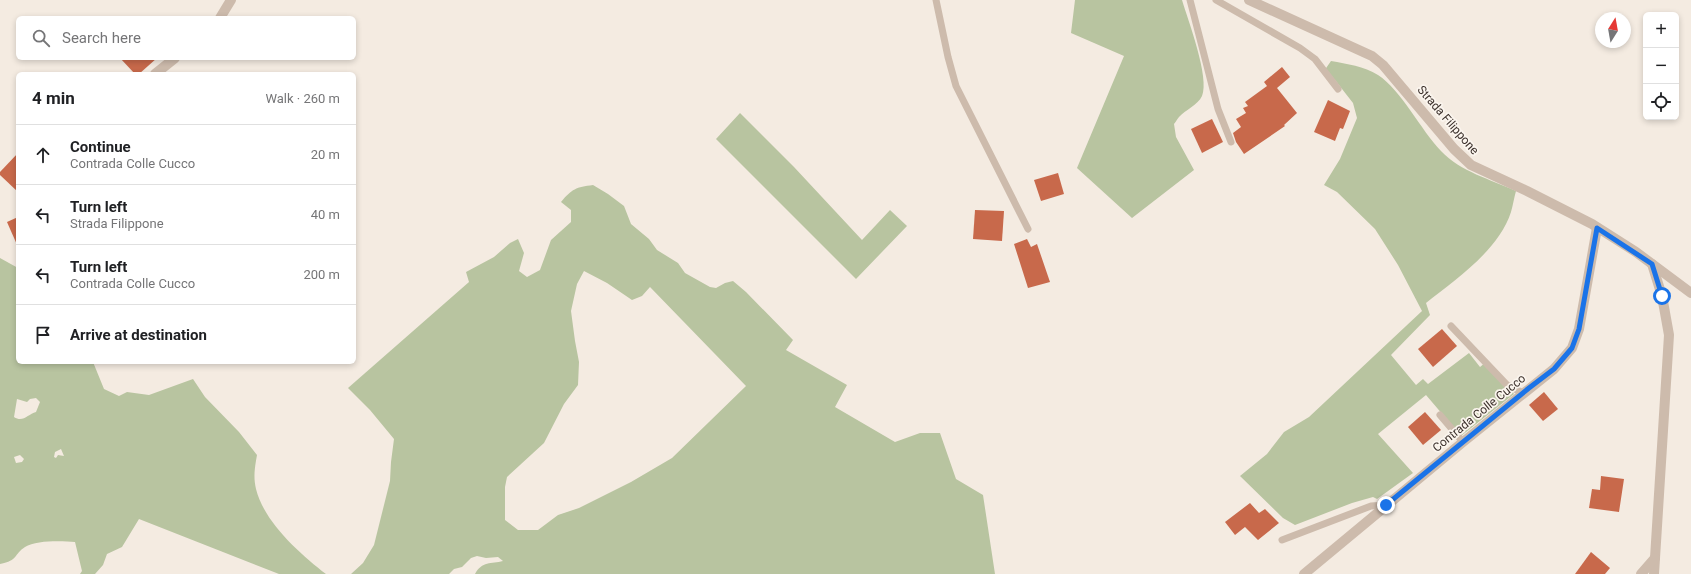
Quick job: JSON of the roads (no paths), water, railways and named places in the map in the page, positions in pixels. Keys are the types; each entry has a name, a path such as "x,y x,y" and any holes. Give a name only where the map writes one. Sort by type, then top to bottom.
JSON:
{"street":[{"path":"221,16 231,0"},
{"name":"Strada Filippone","path":"1249,0 1372,56 1383,65 1454,149 1471,165 1527,191 1597,228 1652,264 1691,293"},
{"path":"158,72 172,60"},
{"name":"Contrada Colle Cucco","path":"1304,574 1386,505 1554,369 1572,348 1582,315 1597,228"},
{"path":"1652,264 1662,296 1669,335 1655,558 1656,572"},
{"path":"1641,574 1655,558"}],"lane":[{"path":"936,0 948,57 956,86 1028,228"},
{"path":"1190,0 1218,109 1231,142"},
{"path":"1216,0 1315,59 1338,89"},
{"path":"1451,326 1507,385 1523,393"},
{"path":"1440,415 1463,442"},
{"path":"1282,540 1371,506 1386,505"}]}
